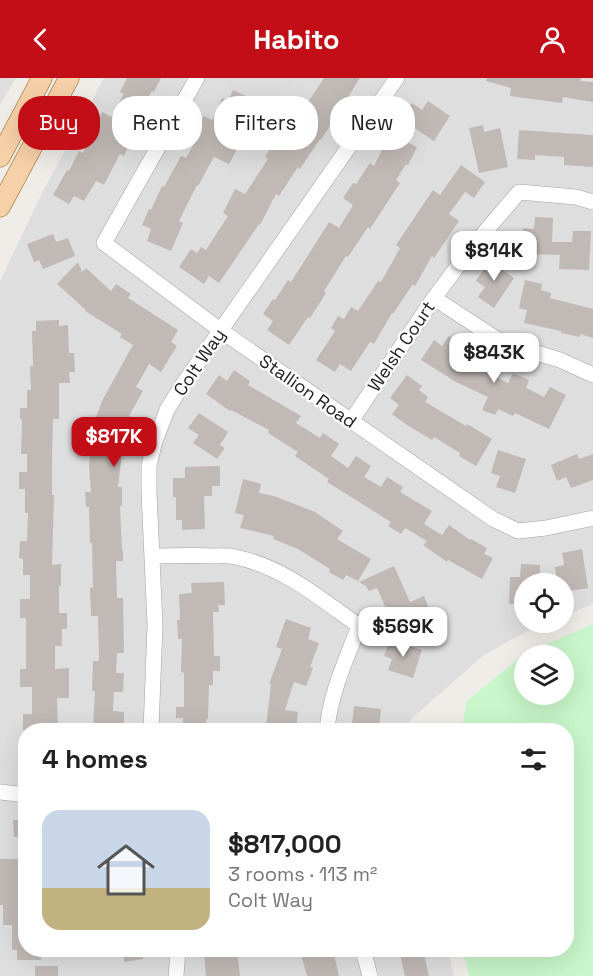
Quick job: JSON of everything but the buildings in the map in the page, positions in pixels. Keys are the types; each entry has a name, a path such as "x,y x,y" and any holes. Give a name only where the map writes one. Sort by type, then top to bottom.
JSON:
{"main road":[{"path":"0,157 42,78"},
{"path":"0,207 69,78"}],"street":[{"name":"Stallion Road","path":"197,78 104,243 220,330 494,519 518,531 546,528 593,518"},
{"name":"Colt Way","path":"151,723 155,625 149,465 155,441 181,387 397,78"},
{"name":"Welsh Court","path":"351,421 434,298 472,247 519,192 576,197 593,202"},
{"path":"434,298 501,341 560,360 593,375"},
{"path":"152,556 232,556 255,562 285,576 359,626 336,689 329,723"},
{"path":"0,792 18,794"},
{"path":"176,976 177,957"},
{"path":"365,957 369,976"}],"shaded area":[{"path":"0,78 16,78 0,105"},
{"path":"104,78 593,78 593,604 574,612 574,573 514,573 514,633 524,633 484,655 408,723 18,723 18,957 450,957 454,976 0,976 0,281 65,150 100,150 100,96 94,96"}],"green space":[{"path":"593,624 593,976 469,976 465,957 574,957 574,723 462,723 467,701 514,662 514,705 574,705 574,645 545,645"}]}
